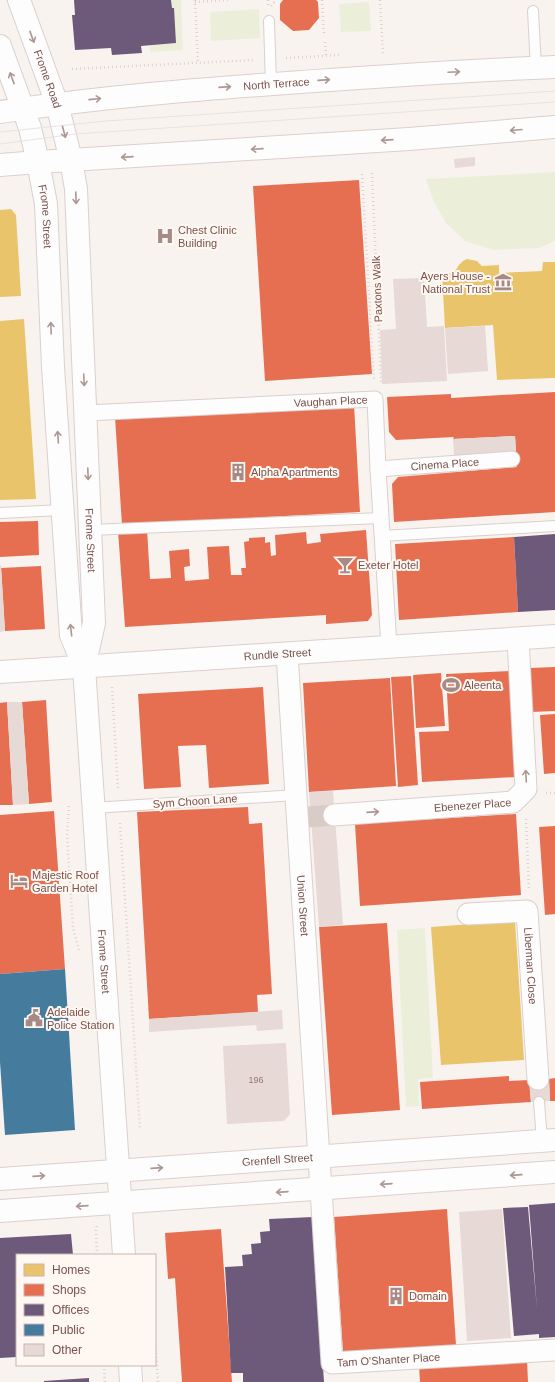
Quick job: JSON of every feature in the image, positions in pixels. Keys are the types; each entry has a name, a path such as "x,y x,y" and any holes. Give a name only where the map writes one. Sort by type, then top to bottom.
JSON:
{"main road":[{"name":"Frome Road","path":"19,0 57,104 71,160"},
{"path":"0,46 32,134 38,162"},
{"name":"North Terrace","path":"0,112 57,104 198,89 545,67"},
{"path":"0,165 409,139 555,127"},
{"name":"Frome Street","path":"71,160 76,189 94,623 84,667 124,1254"},
{"name":"Frome Street","path":"38,162 46,204 53,367 71,635 84,667"},
{"path":"56,415 86,413"},
{"name":"Rundle Street","path":"0,672 555,636"},
{"name":"Grenfell Street","path":"0,1179 548,1140"},
{"path":"0,1211 555,1172"},
{"path":"130,1366 131,1382"}],"street":[{"name":"Vaughan Place","path":"86,413 375,394 389,647"},
{"name":"Cinema Place","path":"378,469 512,459"},
{"name":"Ebenezer Place","path":"334,815 513,802 526,790 518,639"},
{"name":"Union Street","path":"287,654 296,795 303,817 319,1156"},
{"path":"468,914 527,911"},
{"name":"Liberman Close","path":"527,911 538,1080"},
{"name":"Tam O'Shanter Place","path":"319,1156 332,1363 555,1350"}],"lane":[{"path":"533,11 545,67"},
{"path":"269,21 271,84"},
{"path":"0,513 62,510"},
{"path":"90,530 381,518"},
{"path":"382,536 555,526"},
{"name":"Sym Choon Lane","path":"94,808 296,795"},
{"path":"539,1102 548,1140"}],"path":[{"path":"72,69 198,62 195,1 228,0"},
{"path":"322,0 324,36"},
{"path":"380,0 383,53"},
{"path":"325,42 326,56"},
{"name":"Paxtons Walk","path":"372,173 381,388 375,394"},
{"path":"362,174 375,394"},
{"path":"526,819 529,890 527,911"},
{"path":"156,1352 158,1382"},
{"path":"104,1366 105,1382"}],"green space":[{"path":"171,0 181,0 183,50 150,52 150,45 176,43 174,8 172,8"},
{"path":"369,2 371,31 341,32 339,4"},
{"path":"259,9 260,38 211,41 210,12"},
{"path":"555,172 555,241 539,248 493,250 465,241 446,223 433,200 426,179"},
{"path":"425,928 433,1078 418,1079 419,1106 406,1107 397,930"}],"building: Homes":[{"path":"11,209 16,215 21,296 0,297 0,210"},
{"path":"467,259 477,261 482,266 499,265 499,273 542,271 543,262 555,262 555,378 497,380 493,325 445,328 442,274 454,273 459,265"},
{"path":"24,319 36,499 0,500 0,321"},
{"path":"515,921 524,1060 441,1065 431,927"}],"building: Shops":[{"path":"283,0 316,0 318,2 319,18 309,30 293,31 280,20 280,4"},
{"path":"359,180 372,374 265,381 253,186"},
{"path":"555,392 555,512 394,522 392,484 398,477 517,467 515,436 396,440 389,432 387,397 451,394 451,398"},
{"name":"Alpha Apartments","path":"354,404 360,512 122,525 115,417"},
{"path":"38,521 39,555 0,557 0,522"},
{"path":"147,529 150,579 171,578 169,551 189,549 190,566 184,567 185,581 209,579 207,547 229,546 231,575 242,575 241,568 246,568 244,542 249,541 249,538 265,537 265,543 270,542 271,556 276,555 275,535 306,532 307,544 321,542 320,534 366,530 372,615 368,621 326,624 326,615 125,627 118,531"},
{"path":"514,537 518,612 399,620 395,544"},
{"path":"41,566 45,629 5,631 1,568"},
{"path":"555,667 555,711 531,712 529,668"},
{"path":"510,671 517,777 422,782 419,732 449,731 446,674"},
{"path":"441,673 445,726 416,728 413,675"},
{"path":"411,676 418,785 398,787 391,677"},
{"path":"390,678 396,786 309,792 303,683"},
{"path":"263,687 269,784 209,788 206,745 178,746 181,787 144,789 138,694"},
{"path":"46,700 52,802 29,804 22,702"},
{"path":"7,702 13,805 0,805 0,703"},
{"path":"555,714 555,773 544,774 540,715"},
{"path":"248,807 249,824 262,823 272,994 257,995 258,1012 149,1019 137,812"},
{"path":"54,811 65,969 0,974 0,815"},
{"path":"516,814 521,895 360,906 355,824"},
{"path":"555,826 555,914 545,915 539,827"},
{"path":"387,923 400,1110 332,1115 319,927"},
{"path":"509,1076 509,1081 529,1080 531,1102 422,1109 420,1082"},
{"path":"555,1078 555,1101 550,1101 549,1079"},
{"name":"Domain","path":"447,1209 456,1345 343,1352 334,1217"},
{"path":"221,1229 232,1382 182,1382 175,1278 168,1279 165,1233"},
{"path":"527,1360 528,1382 420,1382 419,1366"}],"building: Offices":[{"path":"74,0 171,0 172,8 174,8 176,43 141,46 142,53 112,55 111,48 75,50 72,15 75,15"},
{"path":"555,534 555,610 518,612 514,537"},
{"path":"555,1203 555,1337 539,1338 539,1334 514,1336 503,1208 528,1207 537,1309 529,1205"},
{"path":"313,1217 324,1382 243,1382 243,1373 231,1373 225,1267 243,1266 242,1255 252,1254 251,1244 261,1243 260,1232 270,1231 269,1219"},
{"path":"71,1234 73,1254 16,1254 16,1357 0,1358 0,1238"},
{"path":"89,1378 89,1382 44,1382 44,1381"}],"building: Public":[{"name":"Adelaide Police Station","path":"65,969 75,1130 5,1135 0,1062 0,974"}],"building: Other":[{"path":"475,157 475,166 455,168 454,159"},
{"path":"424,278 427,327 444,326 447,381 382,384 380,330 396,329 393,279"},
{"path":"485,326 488,371 448,374 445,328"},
{"path":"515,436 517,467 455,471 453,439"},
{"path":"0,565 5,631 0,632"},
{"path":"7,702 22,702 29,804 13,805"},
{"path":"333,791 343,925 319,927 309,792"},
{"path":"282,1010 283,1029 257,1031 256,1025 149,1032 149,1019"},
{"path":"286,1043 290,1114 284,1121 227,1124 223,1046"},
{"path":"549,1079 550,1101 531,1102 529,1080"},
{"path":"502,1209 511,1338 467,1341 459,1212"}],"tunnel":[{"path":"308,817 334,815"}],"tram line":[{"path":"0,132 106,121 555,91"},
{"path":"0,144 75,134 555,102"}],"place":[{"name":"Chest Clinic Building","path":"165,236"},
{"name":"Ayers House - National Trust","path":"503,282"},
{"name":"Alpha Apartments","path":"238,472"},
{"name":"Exeter Hotel","path":"345,565"},
{"name":"Aleenta","path":"451,685"},
{"name":"Majestic Roof Garden Hotel","path":"19,881"},
{"name":"Adelaide Police Station","path":"34,1018"},
{"name":"Domain","path":"396,1296"}]}
